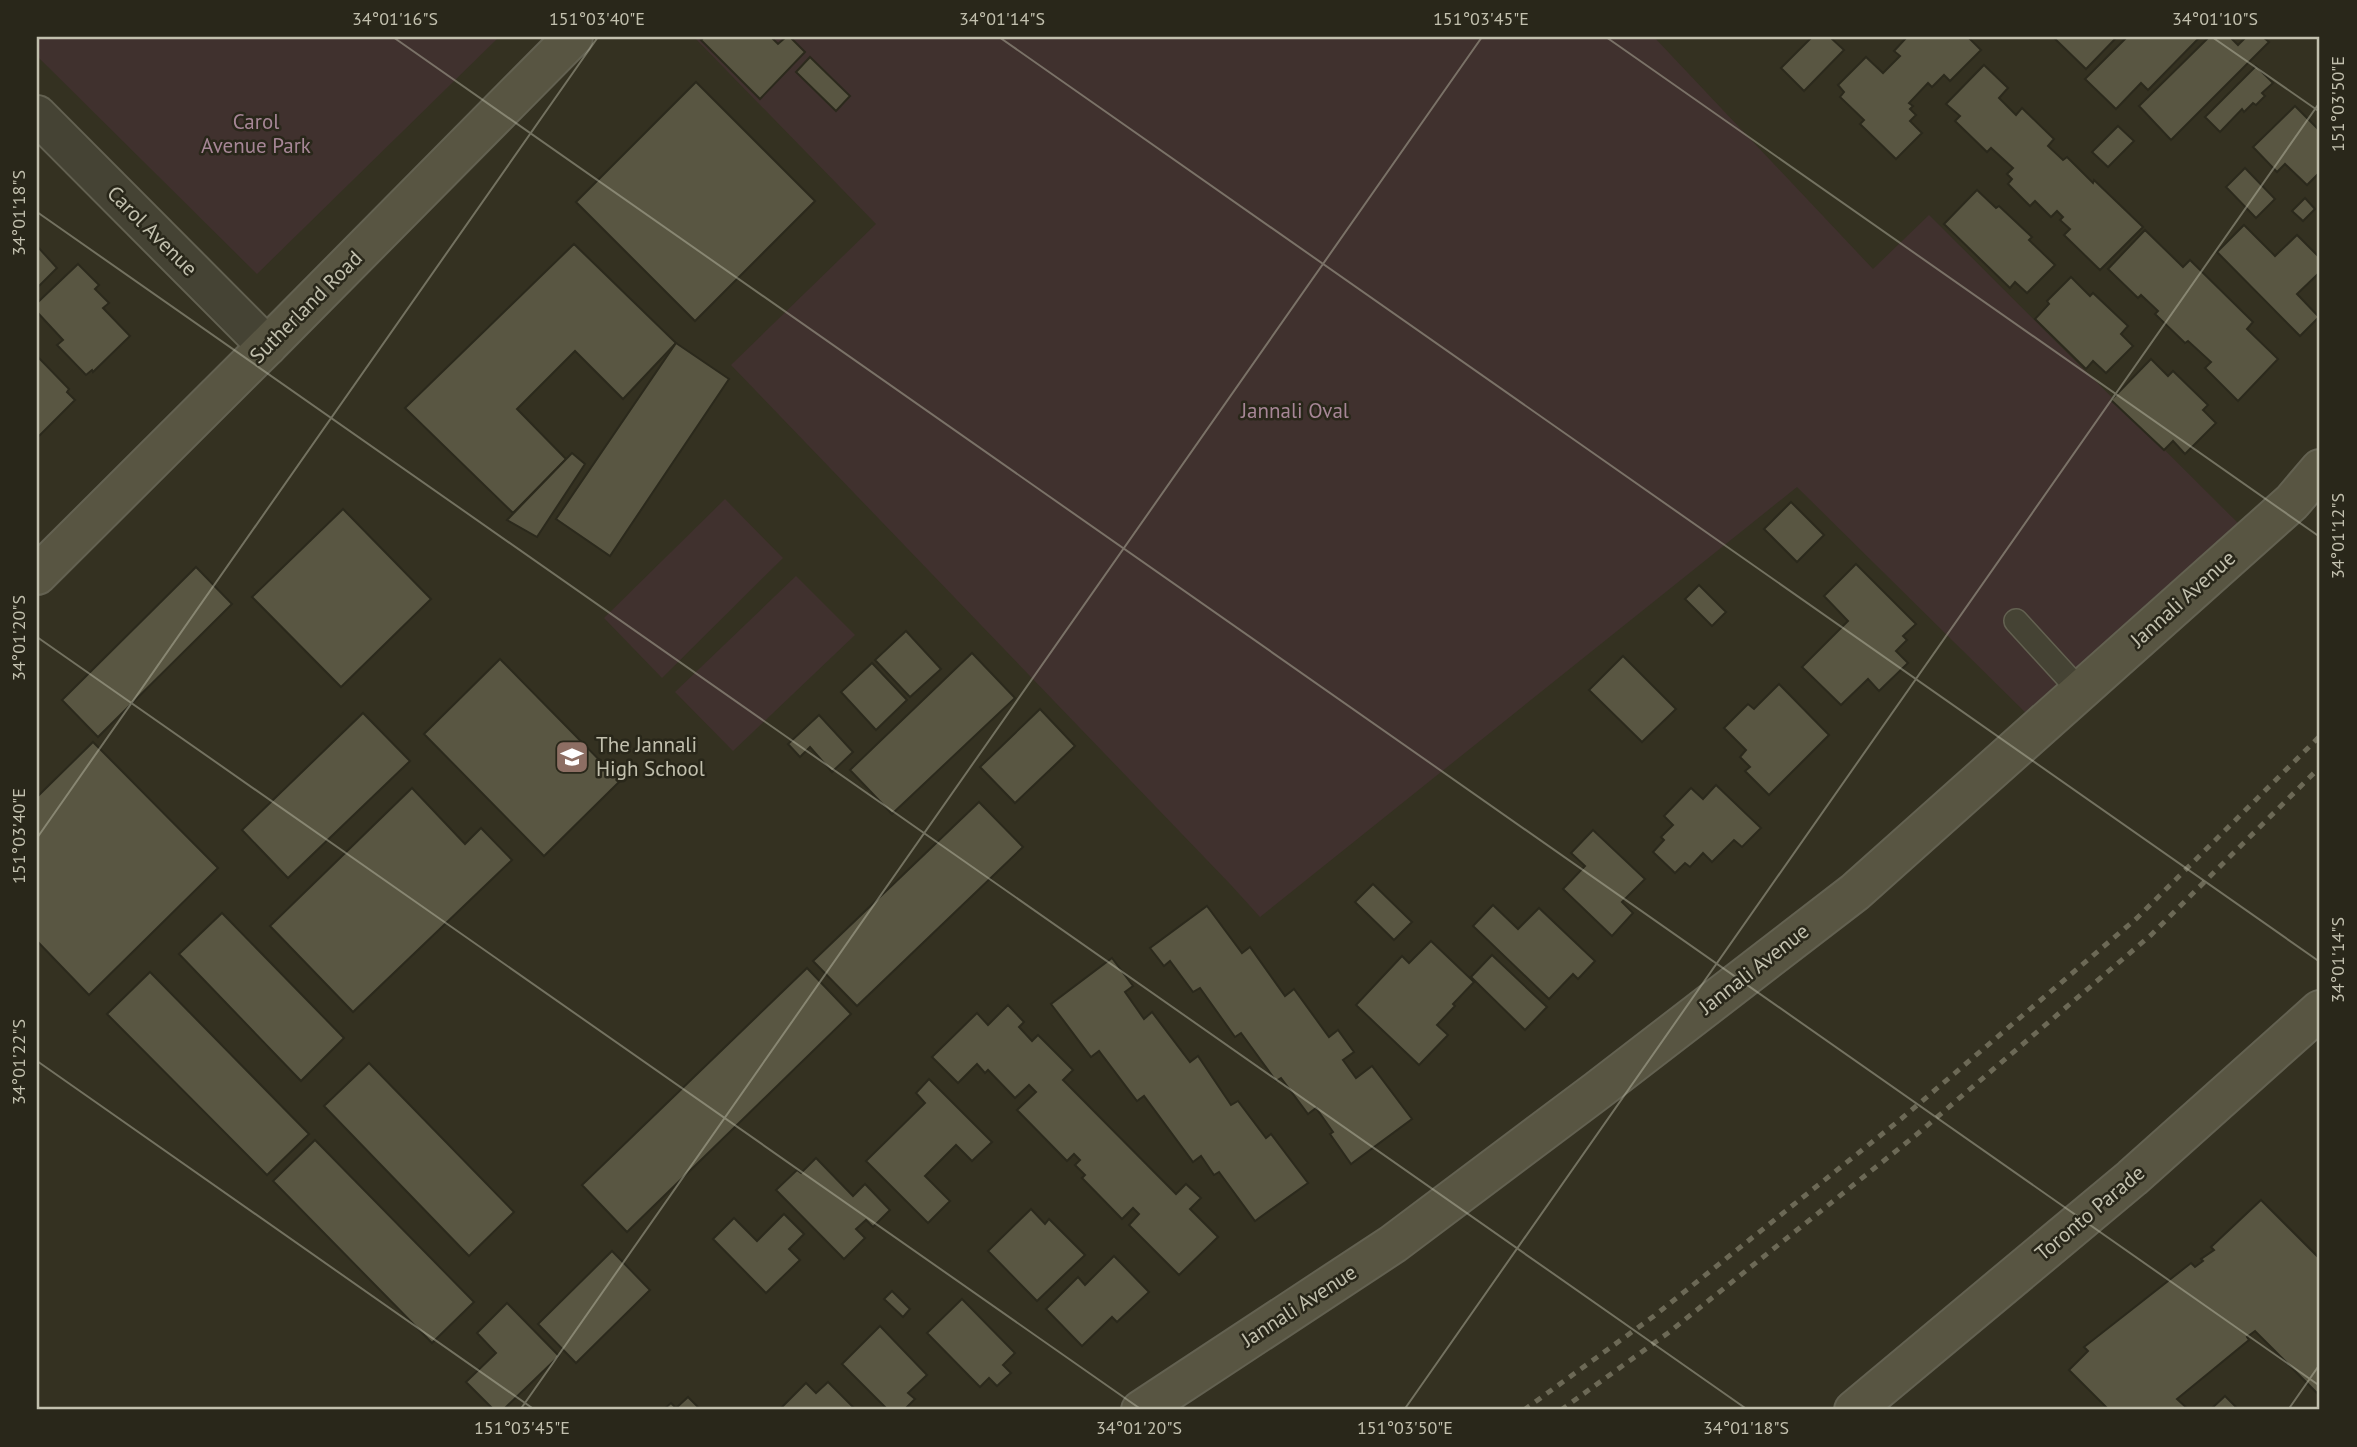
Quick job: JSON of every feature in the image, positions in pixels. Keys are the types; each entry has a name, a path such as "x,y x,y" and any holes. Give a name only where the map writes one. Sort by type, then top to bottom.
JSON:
{"street":[{"name":"Sutherland Road","path":"37,575 573,37"},
{"name":"Carol Avenue","path":"37,116 267,346"},
{"name":"Jannali Avenue","path":"1141,1410 1393,1244 1855,892 2292,502 2320,469"},
{"name":"Toronto Parade","path":"1854,1410 2132,1178 2320,1010"}],"lane":[{"path":"2016,621 2080,691"}],"green space":[{"name":"Carol Avenue Park","path":"37,37 499,37 257,274 37,56"},
{"name":"Jannali Oval","path":"694,37 1654,37 1873,269 1929,215 2252,537 2040,727 1797,487 1260,917 731,365 876,224"},
{"path":"725,499 783,558 662,678 604,618"},
{"path":"796,576 855,635 733,751 675,692"}],"building":[{"path":"704,37 771,37 778,44 790,37 805,52 760,99 701,40"},
{"path":"1812,37 1830,37 1844,50 1804,91 1781,68"},
{"path":"1904,37 1968,37 1981,50 1950,81 1944,75 1932,87 1928,83 1909,103 1913,106 1910,109 1916,115 1910,121 1922,133 1896,159 1860,124 1864,120 1840,97 1844,92 1838,85 1866,57 1883,73 1900,56 1894,51 1906,38"},
{"path":"2053,37 2117,37 2086,69"},
{"path":"2127,37 2198,39 2148,90 2141,83 2116,109 2085,79"},
{"path":"2209,37 2230,37 2238,45 2246,37 2263,37 2269,42 2171,140 2139,106"},
{"path":"810,57 850,96 836,111 796,72"},
{"path":"1984,65 2008,88 1999,98 2016,115 2022,108 2054,139 2048,146 2063,160 2067,157 2093,183 2094,180 2143,227 2100,270 2064,235 2070,229 2060,220 2063,217 2057,211 2051,217 2035,201 2030,206 2008,184 2012,179 2007,174 2013,168 1991,148 1987,152 1955,121 1960,116 1946,104"},
{"path":"2256,66 2273,83 2262,93 2265,96 2256,105 2253,103 2244,112 2242,109 2220,132 2205,117"},
{"path":"696,82 815,201 695,321 576,202"},
{"path":"2295,106 2320,131 2320,172 2307,185 2285,164 2277,172 2253,147"},
{"path":"2118,126 2134,141 2108,167 2092,152"},
{"path":"2245,168 2275,199 2256,218 2226,187"},
{"path":"1977,190 1996,208 1999,206 2032,237 2029,240 2055,265 2027,293 2015,282 2010,288 1944,224"},
{"path":"2305,198 2315,209 2303,221 2292,211"},
{"path":"2244,225 2275,256 2297,235 2320,258 2320,272 2297,294 2319,317 2300,336 2217,252"},
{"path":"2145,230 2183,267 2190,260 2253,322 2247,329 2278,359 2238,401 2205,368 2211,362 2188,341 2185,343 2155,314 2158,311 2141,295 2138,298 2108,269"},
{"path":"574,244 676,343 623,399 575,351 517,409 566,459 513,513 405,408"},
{"path":"37,246 57,268 37,288"},
{"path":"78,264 99,285 95,289 109,303 103,308 130,336 93,372 92,370 86,375 57,345 63,340 37,312 37,303"},
{"path":"2071,277 2090,296 2093,293 2128,326 2121,334 2133,346 2106,373 2093,361 2086,369 2035,319 2049,304 2047,301"},
{"path":"676,343 729,379 610,556 556,519"},
{"path":"37,356 69,389 67,392 75,400 37,438"},
{"path":"2151,359 2168,376 2173,371 2208,405 2203,410 2216,423 2185,454 2173,441 2164,450 2111,400"},
{"path":"572,453 585,464 537,537 507,520"},
{"path":"1791,502 1824,535 1797,562 1764,529"},
{"path":"343,509 431,599 341,687 252,597"},
{"path":"1856,564 1916,624 1903,636 1907,640 1896,651 1908,663 1879,691 1868,679 1841,705 1802,667 1848,621 1824,596"},
{"path":"196,567 232,604 98,737 62,700"},
{"path":"1699,585 1726,612 1712,626 1685,599"},
{"path":"906,631 941,669 910,697 875,660"},
{"path":"972,653 1015,698 892,814 850,770"},
{"path":"1623,656 1676,709 1642,742 1589,690"},
{"path":"500,659 620,781 544,856 424,734"},
{"path":"872,663 907,700 876,730 841,692"},
{"path":"1779,684 1829,735 1769,795 1745,771 1750,767 1740,757 1746,750 1724,728 1748,704 1754,709"},
{"path":"1040,709 1075,746 1015,803 980,767"},
{"path":"363,713 410,761 288,878 242,830"},
{"path":"819,715 853,752 832,772 810,747 800,757 788,744"},
{"path":"93,742 218,868 89,995 37,941 37,797"},
{"path":"1716,785 1761,828 1742,847 1734,840 1712,862 1703,853 1690,867 1685,863 1675,873 1653,852 1664,840 1661,837 1673,825 1664,816 1691,788 1703,799"},
{"path":"412,788 465,844 481,828 512,860 353,1012 270,926"},
{"path":"979,802 1023,847 857,1006 813,961"},
{"path":"1593,830 1645,879 1622,902 1633,913 1612,936 1563,889 1585,866 1571,853"},
{"path":"1373,884 1412,922 1394,940 1355,902"},
{"path":"1493,905 1518,929 1539,908 1595,961 1578,979 1573,974 1549,999 1473,926"},
{"path":"1207,906 1242,953 1250,947 1285,996 1294,989 1329,1037 1338,1030 1354,1052 1343,1060 1356,1078 1372,1066 1412,1119 1351,1164 1316,1108 1308,1114 1281,1078 1276,1081 1241,1033 1235,1037 1200,988 1193,992 1170,961 1164,966 1150,948"},
{"path":"222,913 344,1038 301,1081 179,954"},
{"path":"1431,941 1474,982 1437,1025 1448,1035 1419,1065 1356,1005 1402,956 1409,963"},
{"path":"1492,955 1547,1007 1525,1030 1471,977"},
{"path":"1112,958 1133,986 1125,992 1144,1019 1152,1012 1190,1062 1198,1056 1231,1105 1238,1101 1266,1138 1271,1134 1308,1183 1255,1221 1219,1172 1214,1175 1201,1156 1193,1162 1144,1096 1137,1101 1099,1051 1091,1057 1051,1004"},
{"path":"807,968 851,1014 627,1232 582,1185"},
{"path":"150,972 309,1134 267,1175 107,1014"},
{"path":"1008,1005 1024,1022 1019,1027 1032,1041 1038,1035 1073,1070 1063,1080 1176,1194 1186,1184 1201,1198 1190,1209 1218,1237 1179,1275 1129,1225 1139,1214 1133,1208 1122,1219 1082,1178 1085,1175 1075,1165 1080,1160 1074,1154 1067,1161 1017,1110 1036,1092 1029,1085 1015,1098 988,1070 985,1073 977,1064 958,1083 932,1057 977,1013 988,1025"},
{"path":"369,1063 514,1212 469,1256 324,1106"},
{"path":"929,1079 992,1142 972,1161 956,1145 925,1176 950,1201 928,1223 866,1161 925,1103 916,1093"},
{"path":"315,1140 474,1302 432,1343 273,1181"},
{"path":"816,1158 853,1196 865,1184 890,1210 873,1227 866,1220 856,1229 865,1238 844,1259 776,1190 797,1170 801,1173"},
{"path":"2261,1200 2320,1259 2320,1396 2255,1331 2247,1337 2249,1340 2177,1399 2189,1410 2106,1410 2069,1370 2088,1351 2084,1347 2191,1263 2195,1267 2203,1261 2201,1259 2214,1250 2211,1247"},
{"path":"1031,1209 1045,1224 1049,1219 1085,1255 1037,1301 988,1251"},
{"path":"784,1214 804,1234 789,1249 800,1260 766,1293 713,1239 734,1218 757,1241"},
{"path":"612,1251 650,1290 576,1363 538,1324"},
{"path":"1114,1256 1149,1292 1117,1322 1112,1317 1082,1346 1046,1309 1078,1277 1085,1285"},
{"path":"892,1291 910,1309 903,1317 884,1299"},
{"path":"962,1299 1015,1353 1003,1365 1011,1373 997,1386 989,1378 980,1387 927,1333"},
{"path":"507,1303 559,1356 503,1410 494,1410 466,1382 496,1353 477,1333"},
{"path":"880,1326 927,1375 908,1393 915,1399 904,1410 888,1410 842,1364"},
{"path":"828,1382 856,1410 786,1410 782,1407 806,1383 816,1393"},
{"path":"2225,1396 2239,1410 2210,1410"},
{"path":"688,1397 701,1410 663,1410 671,1403 676,1408"}],"railway":[{"path":"1524,1410 1654,1316 1901,1119 2137,918 2320,736"},
{"path":"1561,1410 1668,1333 1916,1135 2151,935 2320,767"}],"place":[{"name":"The Jannali High School","path":"572,757"}]}
